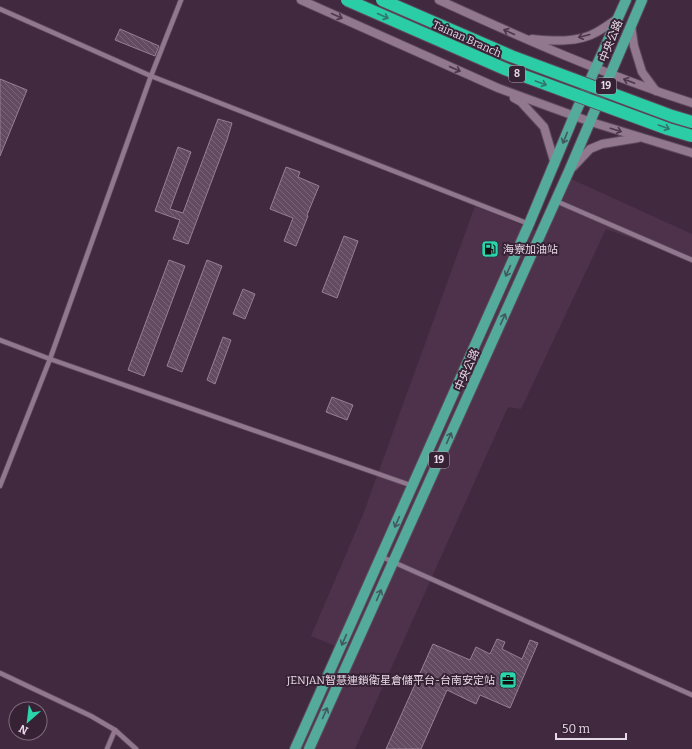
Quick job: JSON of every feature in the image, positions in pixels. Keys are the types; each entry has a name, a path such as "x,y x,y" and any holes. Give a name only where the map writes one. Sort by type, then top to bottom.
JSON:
{"highway":[{"name":"Tainan Branch","path":"348,0 505,69 668,129 692,136"},
{"name":"Tainan Branch","path":"382,0 511,56 672,116 692,122"}],"main road":[{"name":"中央公路","path":"295,749 382,557 626,0"},
{"name":"中央公路","path":"310,749 570,171 642,0"}],"street":[{"path":"301,0 498,88 591,122 692,154"},
{"path":"439,0 595,68 657,92 692,103"},
{"path":"524,38 560,41 583,37 596,33 618,18"},
{"path":"631,24 634,46 642,72 657,92"},
{"path":"498,88 522,102 544,127 555,164"},
{"path":"570,171 590,149 596,146 614,141 643,138"}],"lane":[{"path":"0,486 50,359 151,76 181,0"},
{"path":"0,9 151,76 529,224"},
{"path":"556,201 692,260"},
{"path":"0,340 50,359 413,486"},
{"path":"382,557 692,695"},
{"path":"0,673 91,716 115,730 136,749"},
{"path":"107,749 115,730"}],"shaded area":[{"path":"571,179 692,234 692,260 606,229 521,409 508,407 355,749 294,749 338,647 311,636 364,512 475,206 547,235"}],"building":[{"path":"120,29 159,46 155,56 115,40"},
{"path":"0,79 27,90 0,156"},
{"path":"218,119 232,123 188,244 173,239 180,220 155,211 178,147 191,152 170,209 183,213"},
{"path":"286,167 300,172 298,177 319,186 296,246 284,241 293,218 270,209"},
{"path":"344,236 358,241 337,298 322,292"},
{"path":"169,260 185,266 144,376 128,370"},
{"path":"207,260 222,266 182,372 167,366"},
{"path":"243,289 255,294 245,319 233,314"},
{"path":"223,337 231,340 215,384 207,380"},
{"path":"332,397 353,405 347,420 326,412"},
{"path":"497,639 505,642 502,649 522,659 530,640 538,643 510,708 480,695 476,704 447,690 421,749 386,749 433,644 470,660 476,647 490,654"}],"place":[{"name":"海寮加油站","path":"490,249"},
{"name":"JENJAN智慧連鎖衛星倉儲平台-台南安定站","path":"508,680"}]}
